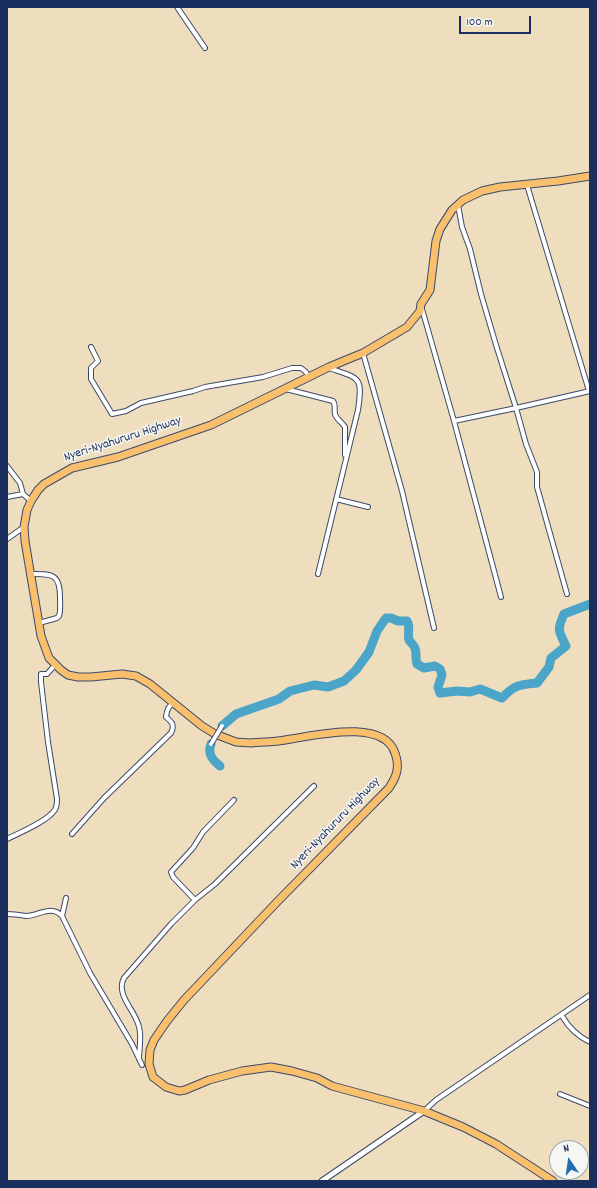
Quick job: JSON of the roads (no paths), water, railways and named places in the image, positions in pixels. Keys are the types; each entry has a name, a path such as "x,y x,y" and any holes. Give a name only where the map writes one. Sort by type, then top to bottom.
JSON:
{"highway":[{"name":"Nyeri-Nyahururu Highway","path":"553,1181 473,1131 424,1111 332,1086 317,1078 292,1071 271,1067 242,1070 179,1091 166,1088 153,1077 149,1064 150,1050 154,1040 167,1021 184,1000 379,799 395,779 398,769 397,760 392,745 381,737 375,735 348,732 251,743 236,742 202,726 150,684 136,676 122,674 91,678 68,675 48,658 43,645 30,574 24,527 27,510 38,490 44,484 72,468 118,456 211,425 329,367 363,353 407,327 420,311 421,304 430,290 436,241 440,229 452,210 470,196 482,191 500,187 527,185 590,176"},
{"name":"Nyeri-Nyahururu Highway","path":"539,1172 548,1181"}],"street":[{"path":"177,7 205,48"},
{"path":"454,421 589,391 527,185"},
{"path":"458,205 462,227 470,249 481,294 526,444 537,472 537,487 567,594"},
{"path":"421,304 502,597"},
{"path":"91,347 98,361 91,368 91,378 112,414 126,411 141,403 205,387 263,377 292,368 301,368 306,372 308,378"},
{"path":"363,353 402,491 434,628"},
{"path":"318,574 358,410 360,385 356,378 329,367"},
{"path":"286,389 333,401 335,403 334,412 336,417 345,426 345,463"},
{"path":"7,466 20,483 23,494 31,501"},
{"path":"7,497 23,494"},
{"path":"336,499 368,507"},
{"path":"7,539 24,527"},
{"path":"30,574 42,574 54,577 58,580 61,608 59,616 39,623"},
{"path":"7,839 36,825 51,814 56,806 57,799 41,682 42,674 47,674 55,665"},
{"path":"72,834 104,798 171,733 173,724 166,716 168,707 173,703"},
{"path":"211,744 222,726"},
{"path":"139,1059 139,1027 122,991 121,983 171,924 195,900 215,884 314,786"},
{"path":"195,900 173,877 171,872 193,848 203,832 234,800"},
{"path":"62,916 66,898"},
{"path":"7,914 27,916 50,910 57,912 62,916 90,973 142,1066"},
{"path":"322,1181 424,1111 436,1100 562,1016 590,995"},
{"path":"562,1016 571,1030 590,1042"},
{"path":"560,1094 590,1106"}],"waterway":[{"path":"222,726 236,714 279,699 290,691 314,685 328,687 344,681 356,670 369,652 377,631 386,618 391,618 398,621 407,621 409,626 409,640 415,648 417,664 424,668 435,666 440,669 442,675 438,687 440,693 457,691 470,692 480,689 502,698 518,686 537,683 549,667 551,658 566,646 559,630 564,614 590,604"},
{"path":"211,744 210,754 220,766"}]}
